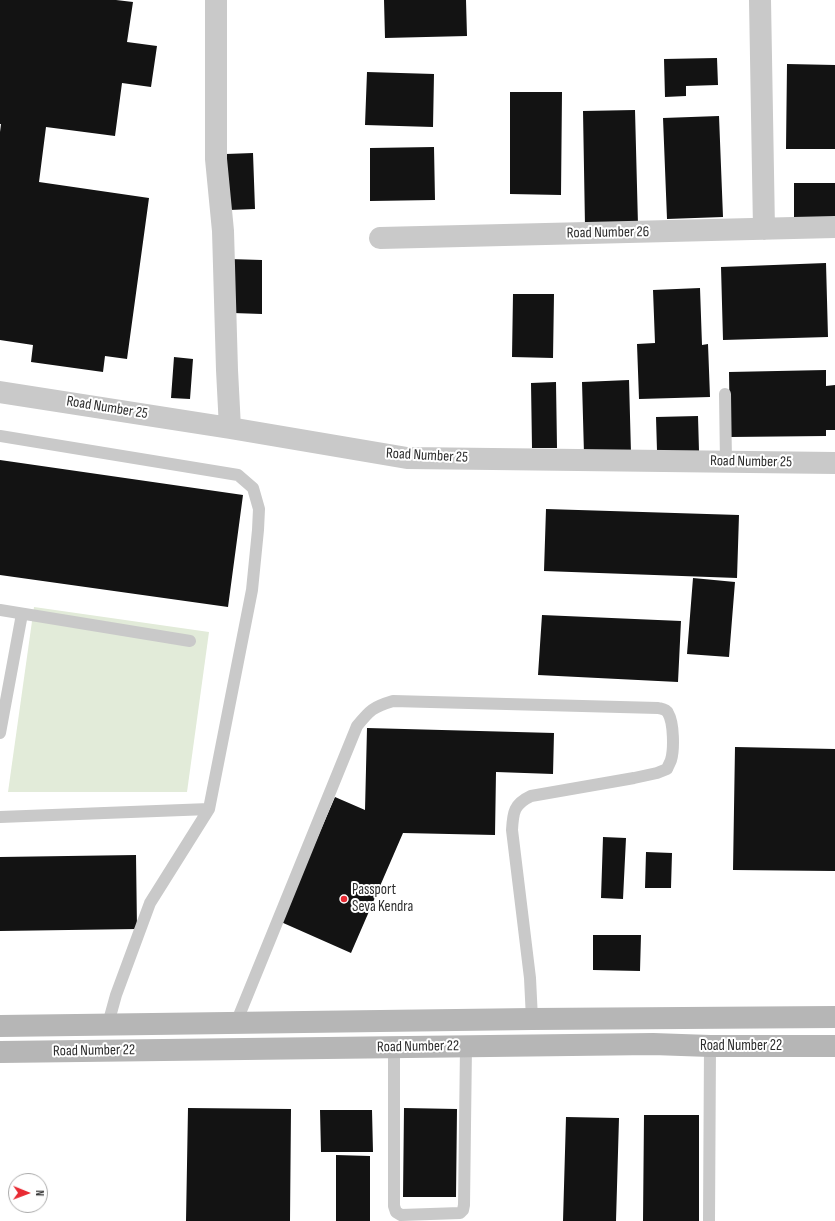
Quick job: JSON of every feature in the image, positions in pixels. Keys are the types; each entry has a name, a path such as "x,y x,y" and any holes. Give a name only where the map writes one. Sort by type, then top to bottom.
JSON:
{"main road":[{"name":"Road Number 22","path":"0,1026 532,1018 835,1017"},
{"path":"563,1018 563,1045"},
{"name":"Road Number 22","path":"0,1052 653,1044 710,1046 835,1046"}],"street":[{"path":"216,0 216,159 223,231 230,428"},
{"path":"760,0 764,229"},
{"name":"Road Number 26","path":"380,238 835,227"},
{"name":"Road Number 25","path":"0,392 230,428 407,458 835,464"}],"lane":[{"path":"725,394 726,462"},
{"path":"0,436 238,475 253,488 259,509 252,590 209,809 150,903 116,995 108,1024"},
{"path":"0,610 190,641"},
{"path":"0,733 22,614"},
{"path":"236,1023 357,726 367,714 378,705 393,701 664,709 668,712 671,724 671,761 667,769 657,773 634,778 531,796 523,800 515,808 512,818 512,830 530,978 532,1018"},
{"path":"0,817 209,809"},
{"path":"394,1048 394,1206 396,1212 401,1215 460,1213 463,1210 466,1046"},
{"path":"709,1221 710,1046"}],"green space":[{"path":"34,607 209,632 187,792 8,792"}],"building":[{"path":"0,0 116,0 133,2 127,42 157,46 151,87 122,83 115,136 46,127 39,182 149,198 127,359 105,356 103,372 31,362 33,345 0,340"},
{"path":"384,0 466,0 467,36 385,38"},
{"path":"717,58 718,85 686,86 686,96 665,97 664,59"},
{"path":"787,64 835,65 835,149 786,149"},
{"path":"367,72 434,74 433,127 365,125"},
{"path":"510,92 562,92 561,195 510,194"},
{"path":"635,110 638,225 585,226 583,111"},
{"path":"719,116 723,217 667,219 663,118"},
{"path":"434,147 435,200 370,201 370,148"},
{"path":"253,153 255,209 229,210 226,154"},
{"path":"794,183 835,183 835,221 794,222"},
{"path":"229,259 262,260 262,314 233,313"},
{"path":"826,263 828,337 723,340 721,267"},
{"path":"700,288 702,345 708,344 710,397 639,399 637,344 655,343 653,290"},
{"path":"513,294 554,294 553,358 512,357"},
{"path":"174,357 193,359 190,399 171,398"},
{"path":"826,370 826,386 835,385 835,430 826,430 826,436 730,437 729,372"},
{"path":"629,380 631,453 584,454 582,382"},
{"path":"556,382 557,448 532,448 531,383"},
{"path":"698,416 699,451 657,451 656,417"},
{"path":"0,460 243,495 228,607 0,575"},
{"path":"546,509 739,515 737,578 544,571"},
{"path":"693,578 735,582 729,657 687,654"},
{"path":"542,615 681,621 678,682 538,675"},
{"path":"367,728 554,733 553,774 496,772 495,835 403,833 351,953 281,922 335,797 365,810"},
{"path":"735,747 835,749 835,871 733,870"},
{"path":"603,837 626,838 623,899 601,898"},
{"path":"646,852 672,853 671,888 645,888"},
{"path":"136,855 137,929 0,931 0,857"},
{"path":"593,935 641,935 640,971 593,970"},
{"path":"188,1108 291,1109 290,1221 186,1221"},
{"path":"404,1108 457,1109 456,1197 403,1197"},
{"path":"320,1110 372,1110 373,1152 321,1152"},
{"path":"644,1115 699,1115 699,1221 643,1221"},
{"path":"566,1117 619,1118 616,1221 563,1221"},
{"path":"336,1155 370,1156 370,1221 336,1221"}],"place":[{"name":"Passport Seva Kendra","path":"344,899"}]}
